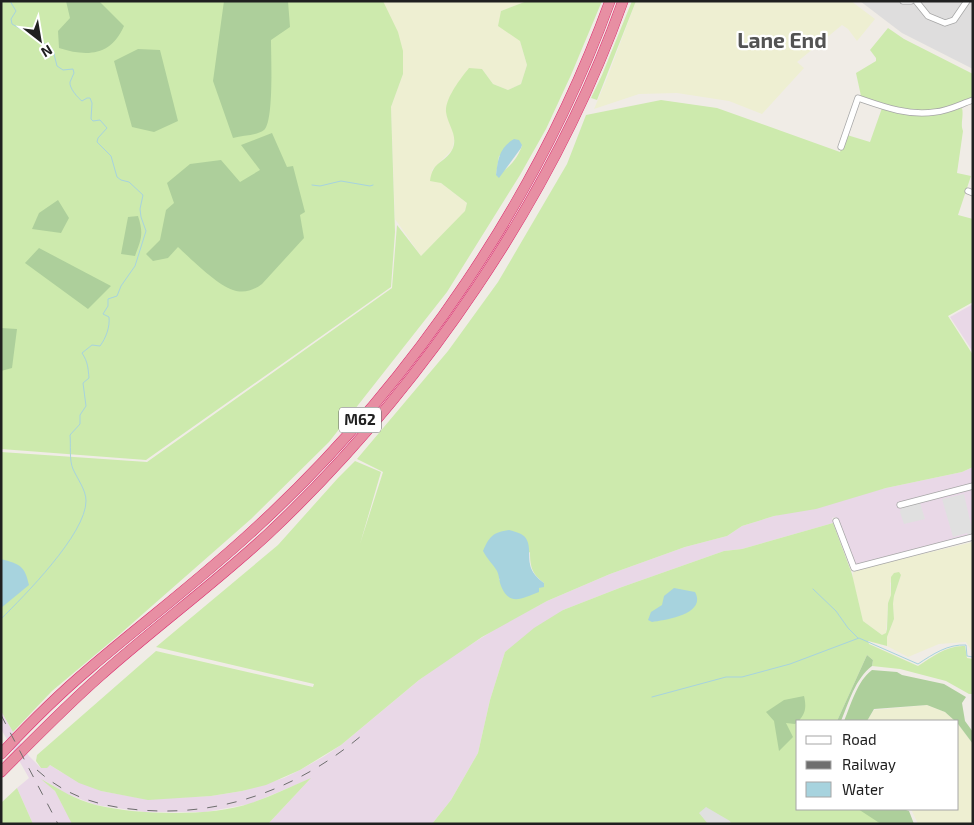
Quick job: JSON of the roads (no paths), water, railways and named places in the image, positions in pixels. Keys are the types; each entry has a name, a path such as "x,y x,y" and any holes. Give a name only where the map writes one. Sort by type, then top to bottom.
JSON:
{"highway":[{"name":"M62","path":"1,754 33,720 89,669 221,560 261,524 333,451 383,394 473,272 528,180 557,125 585,64 610,1"},
{"name":"M62","path":"1,772 98,677 230,568 269,533 318,484 392,401 450,326 478,285 538,185 595,71 623,1"}],"street":[{"path":"902,1 911,1"},
{"path":"916,1 928,16 946,23 954,20 967,1"},
{"path":"841,147 858,98 896,111 917,113 936,112 973,100"},
{"path":"900,505 973,486"},
{"path":"836,521 854,568 973,537"}],"water":[{"path":"514,139 519,140 522,145 521,148 499,178 496,175 500,154 505,146"},
{"path":"509,530 521,534 527,540 532,570 544,583 544,587 539,588 539,592 521,599 511,598 503,591 497,571 483,551 492,536"},
{"path":"1,559 13,562 21,567 26,574 29,585 1,608"},
{"path":"674,588 695,592 697,600 695,606 690,611 666,620 652,622 648,620 651,612 662,605 664,596"}],"waterway":[{"path":"1,619 52,564 76,530 83,515 86,497 73,469 70,435 80,424 80,415 86,406 83,383 89,378 87,362 82,353 92,345 100,346 104,339 109,317 103,314 108,306 108,299 117,296 121,286 135,266 146,231 140,209 143,195 129,182 117,177 111,156 97,142 98,138 107,128 100,120 93,121 91,119 92,103 90,98 82,101 72,90 70,82 74,73 73,69 63,70 57,66 53,50 12,24 11,19 16,11 10,1"},
{"path":"312,185 320,186 341,181 373,185"},
{"path":"813,589 836,611 858,638"},
{"path":"652,697 726,677 742,677 790,664 859,638 918,664 941,650 959,645 966,645 967,656 973,657"}],"railway":[{"path":"1,715 58,824"},
{"path":"37,770 60,787 98,803 141,810 201,809 258,795 286,784 312,770 361,736"}],"district":[{"name":"Lane End","path":"782,41"}]}
